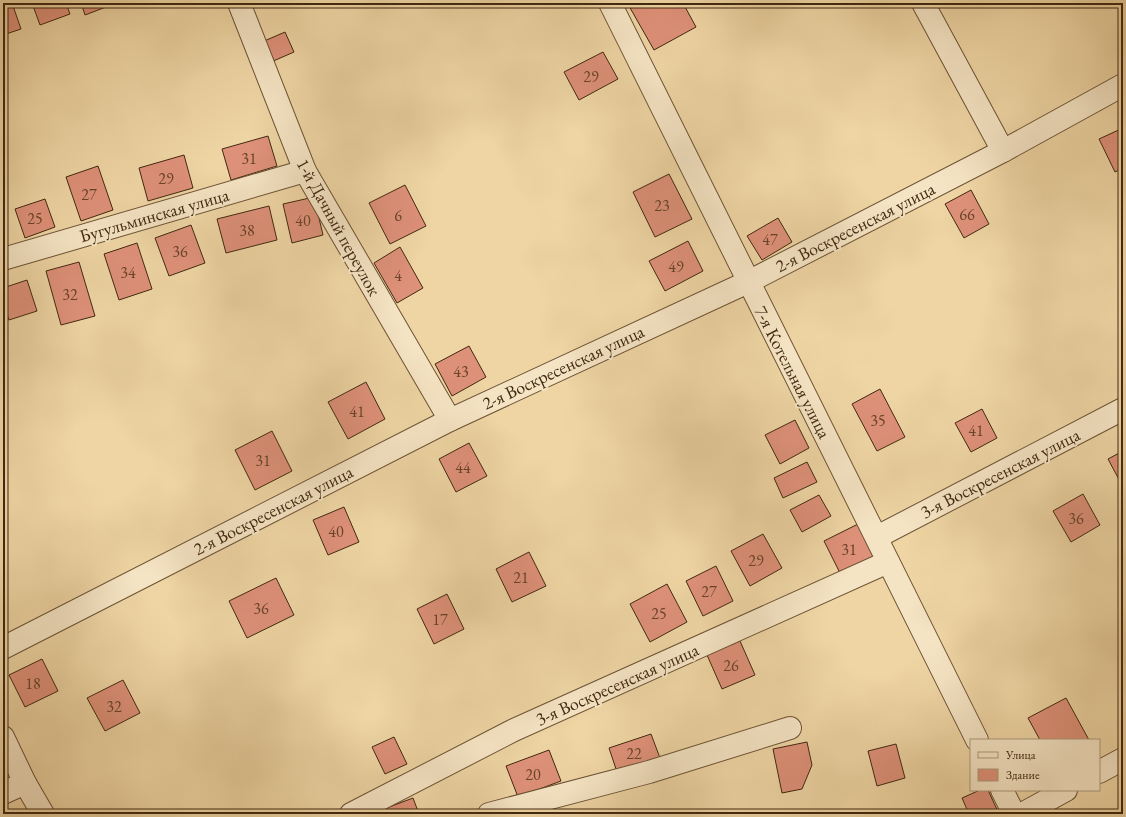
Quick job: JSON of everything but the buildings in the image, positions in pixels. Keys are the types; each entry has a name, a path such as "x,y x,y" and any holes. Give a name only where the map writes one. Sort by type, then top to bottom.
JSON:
{"street":[{"name":"1-й Дачный переулок","path":"239,3 305,171 450,420"},
{"name":"7-я Котельная улица","path":"610,3 976,739"},
{"path":"923,3 1003,151"},
{"name":"2-я Воскресенская улица","path":"3,648 450,420 748,282 1003,151 1123,85"},
{"name":"Бугульминская улица","path":"3,259 305,171"},
{"name":"3-я Воскресенская улица","path":"877,538 1123,409"},
{"name":"3-я Воскресенская улица","path":"351,814 514,730 888,562"},
{"path":"490,814 649,772 790,728"},
{"path":"3,737 25,783 43,814"},
{"path":"1100,771 1123,759"},
{"path":"3,793 25,783"},
{"path":"1002,791 1014,814"},
{"path":"1022,814 1064,791"}]}
